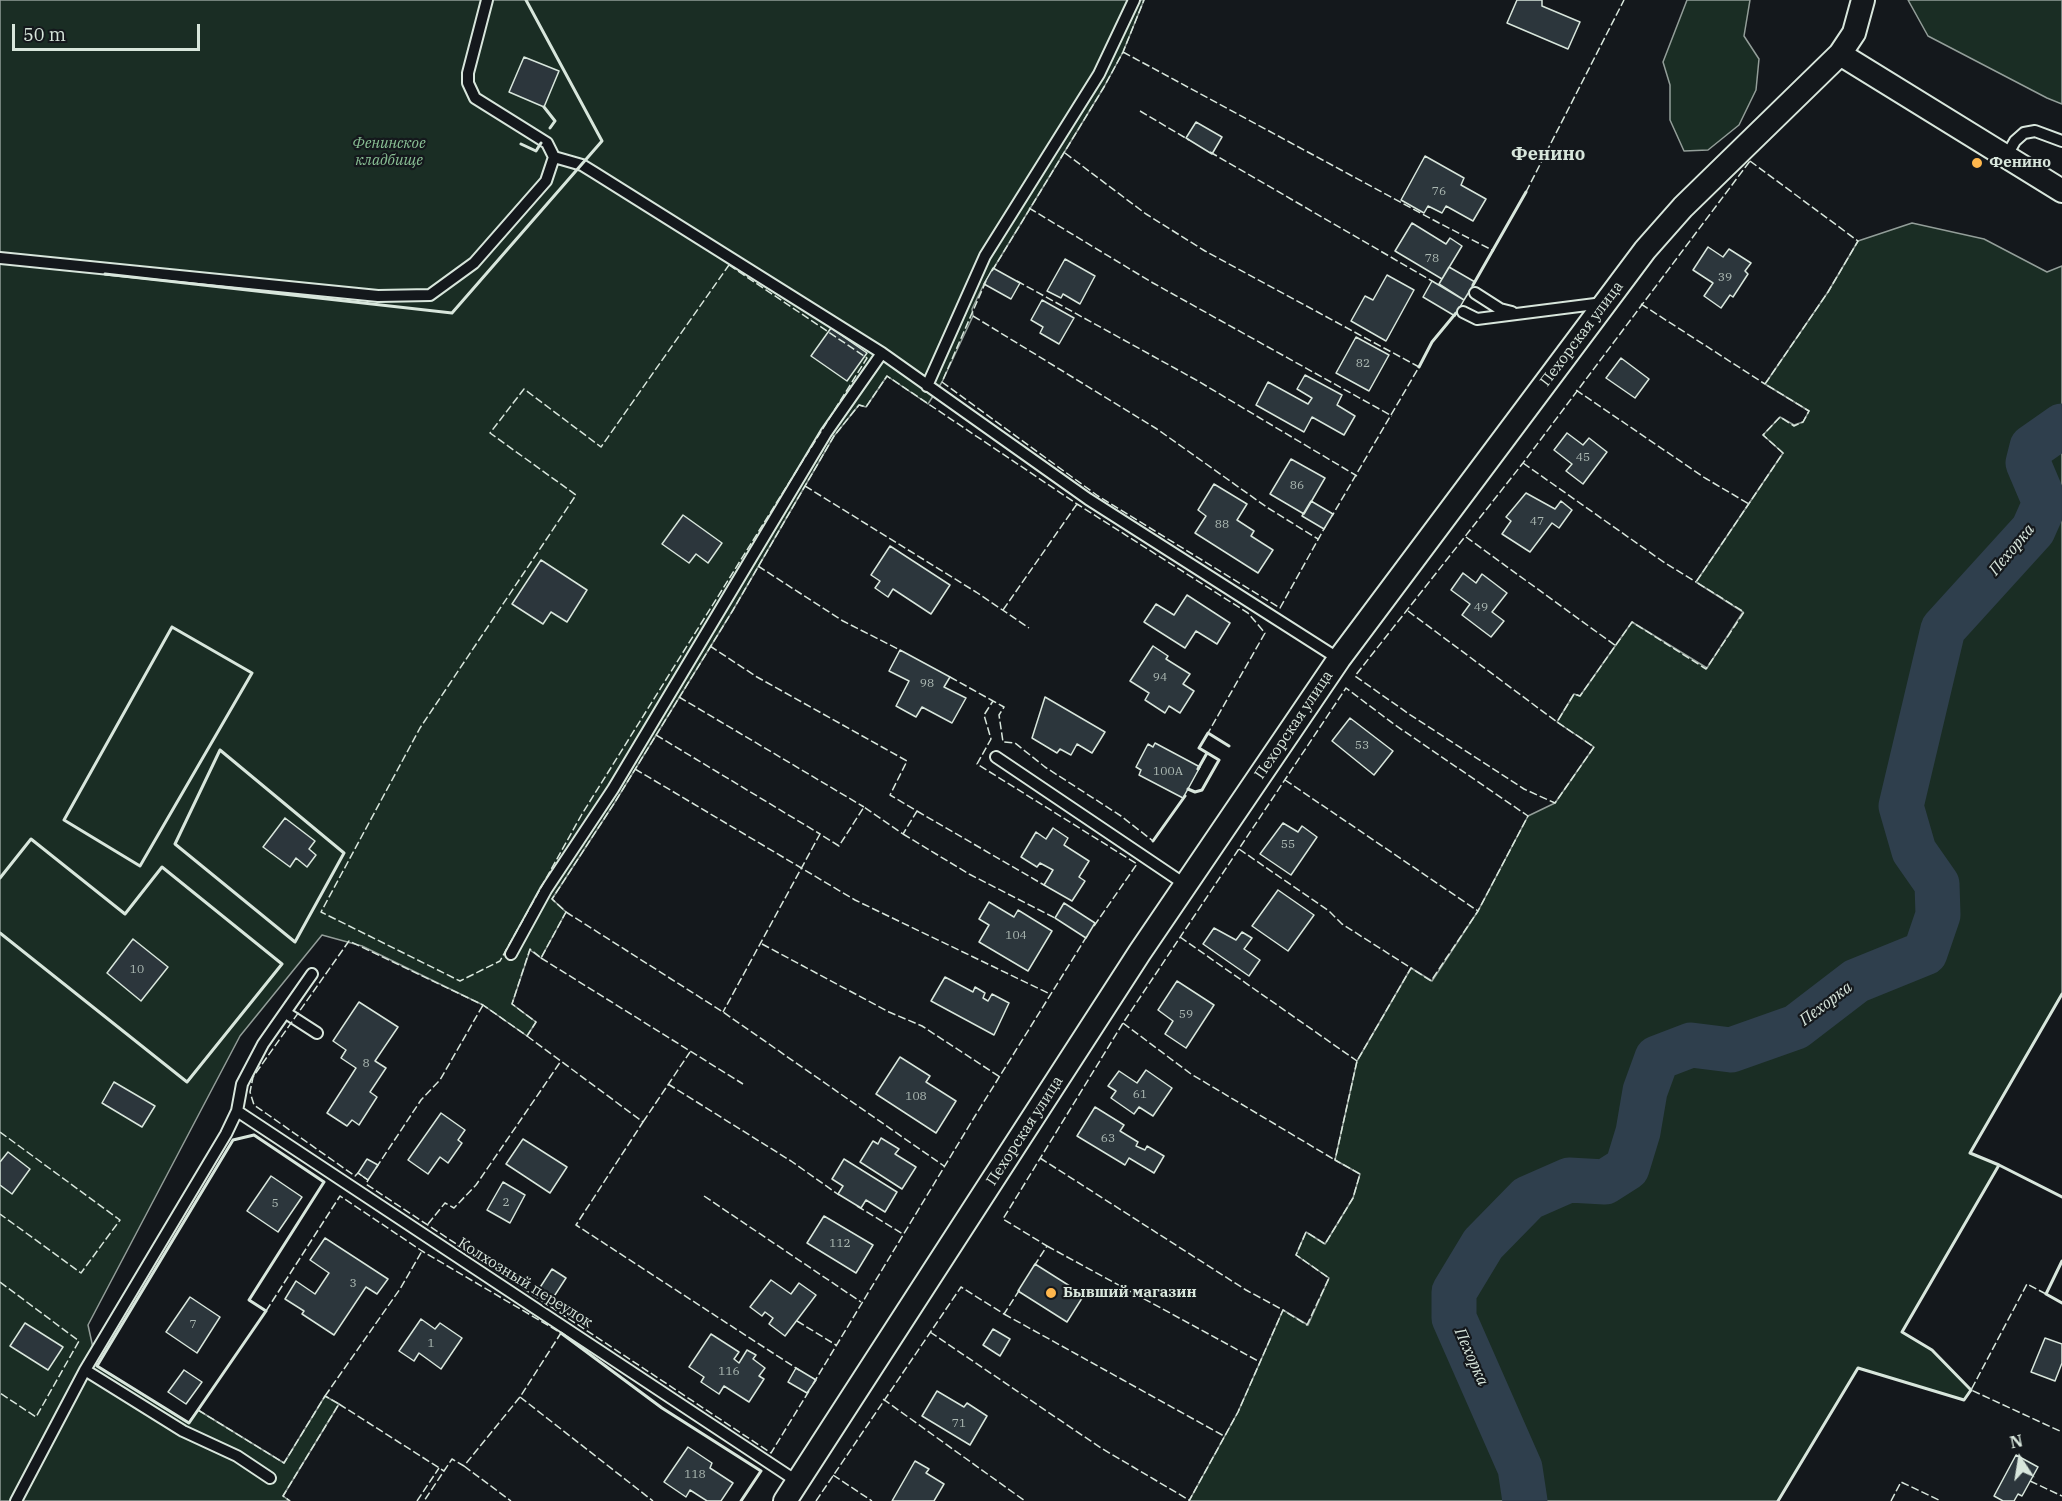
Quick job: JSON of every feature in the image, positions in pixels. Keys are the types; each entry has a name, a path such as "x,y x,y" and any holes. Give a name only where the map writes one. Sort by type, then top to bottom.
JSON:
{"street":[{"name":"Пехорская улица","path":"785,1501 1186,885 1339,659 1606,302 1683,207 1840,54 1854,33 1863,0"},
{"path":"1840,54 2062,191"}],"lane":[{"path":"0,258 378,296 430,295 474,263 546,182 554,157 547,143 475,99 468,83 468,73 487,0"},
{"path":"927,386 985,256 1099,74 1134,0"},
{"path":"2006,158 2016,141 2024,133 2035,131 2062,141"},
{"path":"554,157 582,165 882,353 1088,499 1339,659"},
{"path":"1475,293 1500,309 1512,312"},
{"path":"1463,312 1477,319 1512,312 1606,302"},
{"path":"511,954 546,890 613,789 826,433 882,353"},
{"path":"996,757 1186,885"},
{"path":"16,1501 84,1370 226,1134 237,1111 242,1084 263,1044 312,974"},
{"path":"286,1013 317,1034"},
{"name":"Колхозный переулок","path":"237,1111 798,1482"},
{"path":"84,1370 183,1431 237,1456 270,1478"}],"green space":[{"name":"Фенинское кладбище","path":"0,0 1144,0 1123,52 1104,87 984,284 972,309 973,316 942,382 928,404 887,376 866,407 859,405 834,436 733,610 615,802 552,899 566,912 541,958 530,950 512,1004 536,1022 527,1036 483,1005 362,946 322,935 240,1036 88,1325 97,1366 188,1423 198,1410 284,1463 325,1396 339,1404 283,1496 290,1501 0,1501"},
{"path":"1687,0 1750,0 1744,36 1759,59 1756,90 1739,125 1708,150 1684,151 1670,120 1670,85 1663,62"},
{"path":"1908,0 2062,0 2062,104 1928,36"},
{"path":"1912,223 1984,239 2047,272 2062,266 2062,994 1970,1153 1999,1165 1902,1332 1932,1350 1971,1390 1964,1400 1858,1368 1778,1501 1189,1501 1238,1412 1283,1310 1308,1325 1329,1278 1296,1255 1306,1232 1325,1244 1353,1198 1360,1174 1335,1160 1357,1061 1411,968 1432,981 1478,911 1528,816 1555,803 1594,747 1557,722 1574,694 1580,696 1632,622 1707,668 1743,612 1696,582 1783,453 1763,435 1780,417 1794,425 1803,422 1809,411 1765,384 1828,292 1858,241"}],"building":[{"path":"1517,0 1542,0 1542,6 1580,22 1568,49 1507,23"},
{"path":"524,57 559,71 544,107 509,92"},
{"path":"1196,122 1222,137 1212,154 1186,138"},
{"path":"1425,156 1464,178 1461,185 1486,199 1473,221 1446,206 1442,213 1428,206 1424,213 1401,200"},
{"path":"1412,223 1446,244 1450,238 1462,246 1442,279 1395,251"},
{"path":"1708,247 1723,257 1729,249 1751,263 1745,271 1748,274 1733,297 1730,295 1721,308 1704,296 1713,283 1693,270"},
{"path":"1065,259 1095,276 1080,304 1063,294 1061,298 1047,291"},
{"path":"1449,267 1475,282 1464,300 1439,284"},
{"path":"993,268 1020,283 1011,299 984,284"},
{"path":"1387,275 1414,290 1386,341 1351,321 1365,296 1373,300"},
{"path":"1432,281 1464,300 1455,316 1423,297"},
{"path":"1042,300 1074,318 1059,344 1040,333 1043,327 1031,320"},
{"path":"831,328 867,353 847,381 811,356"},
{"path":"1356,337 1389,355 1369,391 1336,373"},
{"path":"1621,358 1649,379 1635,398 1606,378"},
{"path":"1305,375 1342,395 1337,405 1355,416 1344,435 1312,417 1304,432 1256,405 1268,382 1308,404 1312,398 1297,389"},
{"path":"1567,433 1583,445 1589,438 1607,452 1583,484 1566,471 1572,464 1554,450"},
{"path":"1291,459 1325,478 1304,514 1270,494"},
{"path":"1214,484 1247,504 1237,520 1254,531 1251,536 1273,550 1258,573 1195,533 1206,516 1198,510"},
{"path":"1526,493 1555,509 1561,501 1572,510 1559,528 1552,523 1530,552 1502,534 1511,521 1506,517"},
{"path":"1311,501 1333,514 1324,529 1302,516"},
{"path":"683,515 722,543 708,563 696,554 689,563 662,544"},
{"path":"890,546 950,585 931,614 893,589 888,597 875,588 880,581 871,575"},
{"path":"541,560 587,590 567,622 551,612 543,624 512,604"},
{"path":"1463,573 1476,583 1482,574 1507,593 1492,612 1504,621 1491,637 1462,615 1470,604 1451,590"},
{"path":"1187,595 1230,623 1217,644 1196,631 1185,648 1144,622 1156,604 1174,615"},
{"path":"1153,646 1168,656 1166,659 1190,674 1183,684 1194,691 1180,713 1169,706 1165,713 1145,700 1149,693 1130,681"},
{"path":"900,650 950,677 944,687 966,698 952,723 922,707 916,717 896,706 909,681 889,671"},
{"path":"1045,697 1105,732 1092,753 1077,744 1071,755 1060,749 1057,753 1032,738"},
{"path":"1350,718 1393,751 1374,775 1332,741"},
{"path":"1155,743 1200,767 1183,798 1139,775 1141,770 1136,767 1148,744 1153,747"},
{"path":"285,818 315,841 309,849 316,855 307,867 296,858 290,867 263,847"},
{"path":"1283,823 1298,832 1302,826 1317,837 1291,875 1260,854"},
{"path":"1053,828 1068,838 1064,845 1089,861 1079,877 1085,881 1072,901 1044,885 1053,870 1040,863 1037,867 1021,857 1036,832 1046,839"},
{"path":"1278,890 1314,915 1288,951 1252,926"},
{"path":"989,902 1014,917 1018,910 1052,931 1028,971 979,942 989,925 979,919"},
{"path":"1064,903 1095,923 1086,938 1055,918"},
{"path":"1214,928 1236,940 1242,932 1252,938 1244,949 1260,960 1249,976 1203,944"},
{"path":"133,939 168,967 141,1001 107,973"},
{"path":"945,977 973,992 975,987 985,993 983,998 988,1001 992,994 1009,1003 994,1035 931,1001"},
{"path":"1177,981 1214,1005 1186,1048 1165,1034 1173,1021 1158,1010"},
{"path":"359,1002 398,1027 375,1061 386,1068 370,1092 377,1097 359,1125 352,1120 347,1126 327,1113 356,1068 341,1058 346,1050 333,1041"},
{"path":"900,1057 930,1076 926,1082 956,1101 936,1133 876,1094"},
{"path":"1146,1070 1172,1088 1153,1116 1139,1107 1134,1114 1111,1098 1116,1091 1108,1086 1119,1071 1137,1083"},
{"path":"114,1082 155,1106 142,1127 102,1103"},
{"path":"1095,1107 1124,1125 1120,1131 1138,1142 1136,1146 1145,1150 1147,1146 1164,1156 1154,1173 1129,1158 1125,1165 1077,1136"},
{"path":"441,1113 465,1130 458,1140 462,1143 448,1163 440,1157 428,1174 408,1160"},
{"path":"881,1138 899,1149 895,1154 916,1167 902,1189 860,1162 873,1141 878,1144"},
{"path":"523,1139 567,1167 550,1193 506,1164"},
{"path":"8,1152 30,1169 12,1194 0,1185 0,1162"},
{"path":"367,1159 378,1165 368,1180 358,1173"},
{"path":"844,1159 897,1192 885,1212 866,1200 861,1208 838,1194 843,1186 832,1179"},
{"path":"271,1176 302,1197 278,1232 247,1211"},
{"path":"503,1182 525,1195 510,1223 487,1210"},
{"path":"824,1216 873,1245 856,1273 807,1243"},
{"path":"325,1238 388,1279 377,1294 366,1287 334,1335 302,1314 304,1311 285,1299 296,1281 315,1294 329,1273 310,1260"},
{"name":"Бывший магазин","path":"1035,1264 1084,1295 1067,1322 1018,1291"},
{"path":"552,1269 566,1278 553,1298 539,1289"},
{"path":"771,1280 791,1294 799,1283 816,1295 785,1336 769,1324 773,1318 765,1312 762,1316 750,1307"},
{"path":"190,1297 220,1317 197,1353 166,1332"},
{"path":"421,1319 435,1329 440,1323 462,1338 441,1369 419,1353 414,1361 399,1351"},
{"path":"25,1323 63,1347 48,1370 10,1346"},
{"path":"993,1329 1010,1339 1000,1356 983,1345"},
{"path":"711,1334 739,1352 734,1359 739,1363 747,1350 756,1355 753,1359 765,1368 759,1376 764,1379 749,1402 724,1386 719,1394 701,1382 704,1377 689,1367"},
{"path":"2045,1338 2062,1344 2062,1363 2055,1381 2031,1372"},
{"path":"796,1368 816,1380 807,1393 788,1382"},
{"path":"184,1370 202,1382 186,1404 168,1392"},
{"path":"937,1391 964,1407 967,1403 987,1416 970,1445 922,1416"},
{"path":"688,1447 712,1463 710,1468 733,1483 721,1501 707,1501 690,1490 686,1497 664,1482"},
{"path":"2016,1455 2038,1467 2022,1496 2018,1494 2014,1501 2003,1501 1994,1496"},
{"path":"915,1461 929,1469 926,1473 944,1484 934,1501 892,1501"}],"waterway":[{"name":"Пехорка","path":"1525,1501 1520,1468 1454,1318 1454,1292 1483,1244 1528,1198 1569,1180 1605,1182 1627,1168 1638,1132 1645,1091 1657,1058 1691,1045 1731,1050 1796,1027 1856,981 1925,953 1938,915 1937,884 1914,851 1901,806 1943,629 2033,530 2045,503 2028,463 2032,447 2062,426"}],"fence":[{"path":"992,271 1104,87 1123,52 1144,0"},
{"path":"1526,192 1624,0"},
{"path":"1123,52 1494,251"},
{"path":"1140,111 1189,140"},
{"path":"1210,152 1432,281"},
{"path":"1065,153 1146,214 1205,251 1419,367 1332,516"},
{"path":"1750,161 1858,241 1828,292 1765,384 1809,411 1803,422 1794,426 1780,417 1763,435 1783,453 1696,582 1744,612 1706,669 1632,622 1580,696 1574,694 1557,722 1594,747 1555,803 1524,789 1355,676 1523,463 1750,161"},
{"path":"1029,208 1153,283 1392,416"},
{"path":"729,265 867,358 582,814 500,961 460,981 321,912 420,728 576,495 490,433 524,389 601,447 729,265"},
{"path":"986,281 942,382 1098,496 1280,608 1325,527"},
{"path":"1017,281 1198,381 1357,476"},
{"path":"1641,304 1765,384"},
{"path":"973,316 1157,429 1268,508 1318,539"},
{"path":"809,1391 771,1453 366,1184 368,1180 358,1173 355,1176 254,1105 250,1092 253,1077 349,941 483,1005 527,1036 536,1022 512,1004 530,949 541,958 566,912 552,899 615,802 733,610 834,436 859,405 866,407 887,376 1077,504 1248,613 1265,633 1208,733"},
{"path":"1576,390 1705,478 1749,504"},
{"path":"1523,463 1665,563 1696,582"},
{"path":"805,486 976,592 1029,628"},
{"path":"1003,610 1077,504"},
{"path":"1466,537 1616,646"},
{"path":"758,566 843,621 900,650"},
{"path":"1408,611 1557,722"},
{"path":"710,646 757,677 907,761 890,795 917,811 903,834 864,807 839,846 820,834 723,1012"},
{"path":"950,677 993,701"},
{"path":"1034,1266 1047,1246 1003,1219 1123,1023 1346,688 1395,725 1528,816 1478,911 1431,981 1411,968 1357,1061 1335,1160 1360,1174 1353,1198 1325,1244 1306,1232 1296,1255 1329,1278 1307,1325 1283,1310 1238,1412 1189,1501"},
{"path":"679,697 864,807"},
{"path":"1094,926 1137,864 977,764 991,739 984,715 993,701 1004,707 999,715 1003,742 1015,743 1045,767 1121,816 1153,841"},
{"path":"656,735 820,834"},
{"path":"635,769 855,900 1050,994"},
{"path":"1285,780 1478,911"},
{"path":"917,811 1044,885"},
{"path":"903,834 969,874 1055,918"},
{"path":"1239,849 1329,911 1342,924 1411,968"},
{"path":"566,912 723,1012 944,1166"},
{"path":"813,1384 1087,936"},
{"path":"1180,937 1357,1061"},
{"path":"762,944 889,1012 922,1026 1000,1077"},
{"path":"541,958 743,1084"},
{"path":"376,1168 421,1100 440,1080 483,1005"},
{"path":"1123,1023 1191,1074 1335,1160"},
{"path":"527,1036 643,1122 576,1225 799,1370"},
{"path":"643,1122 690,1052"},
{"path":"428,1224 445,1203 454,1208 476,1185 561,1061"},
{"path":"668,1084 791,1161 839,1195"},
{"path":"0,1132 120,1220 81,1273 0,1214"},
{"path":"1040,1158 1246,1290 1283,1310"},
{"path":"266,1311 340,1196 422,1251 561,1333 520,1397 464,1466 452,1459 424,1501"},
{"path":"704,1196 861,1302"},
{"path":"857,1206 903,1234"},
{"path":"1047,1246 1260,1362"},
{"path":"325,1396 400,1289 422,1251"},
{"path":"0,1282 79,1341 36,1417 0,1393"},
{"path":"2046,1294 2027,1284 1971,1390 2062,1432"},
{"path":"816,1501 961,1287 1004,1314 1020,1289"},
{"path":"1004,1314 1224,1436"},
{"path":"797,1321 836,1345"},
{"path":"930,1332 1101,1448 1189,1500"},
{"path":"198,1410 284,1463 325,1396 339,1404 283,1496 290,1501"},
{"path":"520,1397 653,1501"},
{"path":"883,1399 1025,1501"},
{"path":"339,1404 444,1471"},
{"path":"464,1466 511,1501"},
{"path":"417,1501 439,1468"},
{"path":"833,1475 872,1501"},
{"path":"2030,1481 2062,1496"},
{"path":"1891,1501 1901,1482 1941,1501"}],"wall":[{"path":"105,274 452,313 602,141 526,0"},
{"path":"544,107 555,121 550,128"},
{"path":"521,144 536,151 541,143"},
{"path":"1473,285 1526,192"},
{"path":"1419,367 1432,342 1456,313"},
{"path":"172,627 252,673 140,866 64,820 172,627"},
{"path":"1188,789 1195,792 1202,790 1219,760 1199,748 1208,733 1229,746"},
{"path":"220,750 344,853 295,942 175,844 220,750"},
{"path":"1198,769 1207,753"},
{"path":"1153,841 1185,796"},
{"path":"0,878 31,839 125,914 162,867 282,964 187,1082 0,933"},
{"path":"1778,1501 1858,1368 1964,1400 1971,1390 1932,1350 1902,1332 1999,1165 1970,1153 2062,994"},
{"path":"254,1135 324,1182 249,1300 266,1311 189,1423 97,1366 233,1140 254,1135"},
{"path":"1999,1165 2062,1197"},
{"path":"2062,1261 2046,1294 2062,1303"},
{"path":"561,1333 662,1408 761,1471 741,1501"}],"place":[{"name":"Фенино","path":"1977,163"},
{"name":"Бывший магазин","path":"1051,1293"}],"district":[{"name":"Фенино","path":"1548,155"}]}
